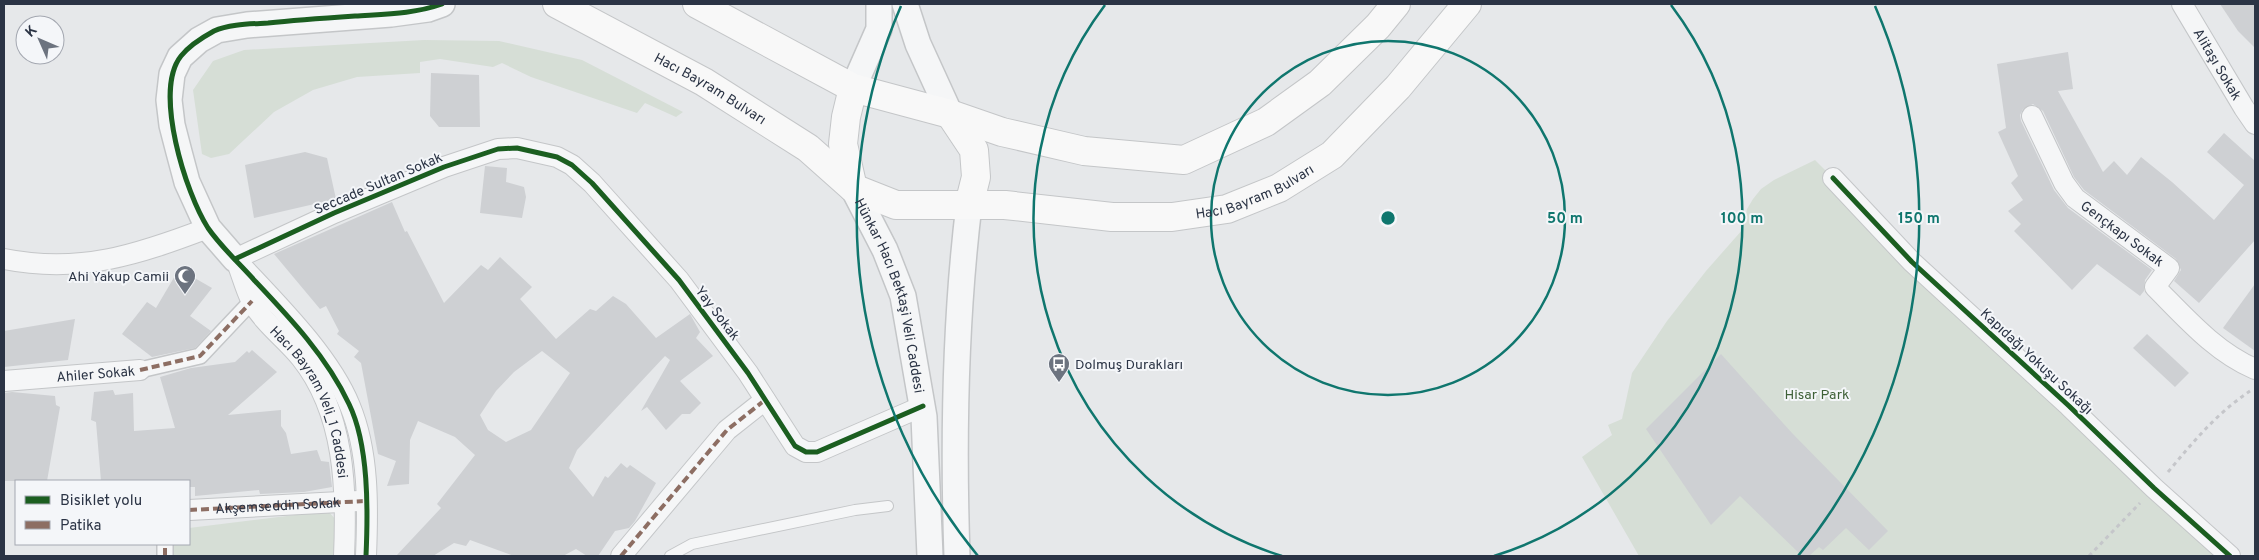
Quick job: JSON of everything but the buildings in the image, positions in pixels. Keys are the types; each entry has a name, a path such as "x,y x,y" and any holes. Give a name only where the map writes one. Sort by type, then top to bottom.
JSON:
{"main road":[{"name":"Hacı Bayram Bulvarı","path":"557,4 720,92 808,148 853,188 896,205 1005,205 1112,217 1172,217 1227,209 1270,191 1332,155 1398,87 1467,4"},
{"path":"697,4 853,88 950,114 1002,132 1084,151 1184,160 1266,122 1320,83 1378,26 1396,4"},
{"path":"853,88 846,117 843,144 853,188"},
{"path":"950,114 974,150 976,177 969,205"}],"street":[{"name":"Hacı Bayram Veli_1 Caddesi","path":"366,556 366,473 361,444 350,405 311,343 208,228 187,182 172,125 169,100 172,74 180,57 199,40 217,30 247,24 391,14 428,9 442,4"},
{"path":"853,88 879,29 878,4"},
{"path":"905,4 918,44 950,114"},
{"name":"Alitaşı Sokak","path":"2182,4 2255,124"},
{"name":"Gençkapı Sokak","path":"2032,116 2064,183 2074,198 2169,268 2155,287 2225,352 2255,369"},
{"name":"Seccade Sultan Sokak","path":"235,259 334,212 444,167 498,149 517,148 547,154 572,165 616,208 648,244"},
{"name":"Kapıdağı Yokuşu Sokağı","path":"1833,178 1912,262 2069,406 2154,488 2230,556"},
{"name":"Hünkar Hacı Bektaşi Veli Caddesi","path":"853,188 886,250 904,296 923,406 930,556"},
{"path":"956,556 954,480 958,363 962,266 969,205"},
{"path":"4,259 33,265 97,262 139,252 208,228"},
{"name":"Yay Sokak","path":"648,244 679,280 727,342 795,446 806,452 817,452 923,406"},
{"name":"Hacı Bayram Veli_1 Caddesi","path":"235,259 252,302 302,358 315,379 334,428 340,452 345,502 344,556"},
{"name":"Ahiler Sokak","path":"4,382 140,370 200,356 252,302"},
{"path":"622,556 728,430 765,400"},
{"name":"Akşemseddin Sokak","path":"190,510 366,501"}],"lane":[{"path":"670,556 692,544 855,510 888,506"}],"path":[{"path":"2089,556 2154,488 2206,426 2255,387"}],"green space":[{"path":"424,40 499,41 582,60 683,112 676,117 645,103 637,113 531,77 502,63 493,67 440,59 420,62 420,73 357,77 313,90 274,112 229,154 211,158 202,154 193,90 213,61 244,50"},
{"name":"Hisar Park","path":"1815,160 2230,556 1639,556 1582,457 1612,435 1608,425 1622,419 1632,373 1667,321 1706,271 1743,229 1747,209 1753,199 1761,189 1774,180"},
{"path":"328,511 337,521 333,556 172,556 172,545 190,545 190,528"}],"marked path":[{"path":"140,370 200,356 252,301"},
{"path":"621,556 727,430 765,400"},
{"path":"190,510 366,501"},
{"path":"165,545 165,556"}],"cycle path":[{"path":"366,556 366,478 356,420 340,387 319,354 208,228 199,212 182,168 171,117 170,93 173,72 181,56 196,42 210,33 226,27 399,13 421,10 442,4"},
{"path":"235,259 334,213 444,167 498,149 517,148 557,157 572,165 592,183 679,280 748,373 795,446 806,452 817,452 923,406"},
{"path":"1833,178 1912,262 2069,406 2154,488 2230,556"}],"place":[{"name":"Ahi Yakup Camii","path":"185,295"},
{"name":"Dolmuş Durakları","path":"1059,383"}]}
